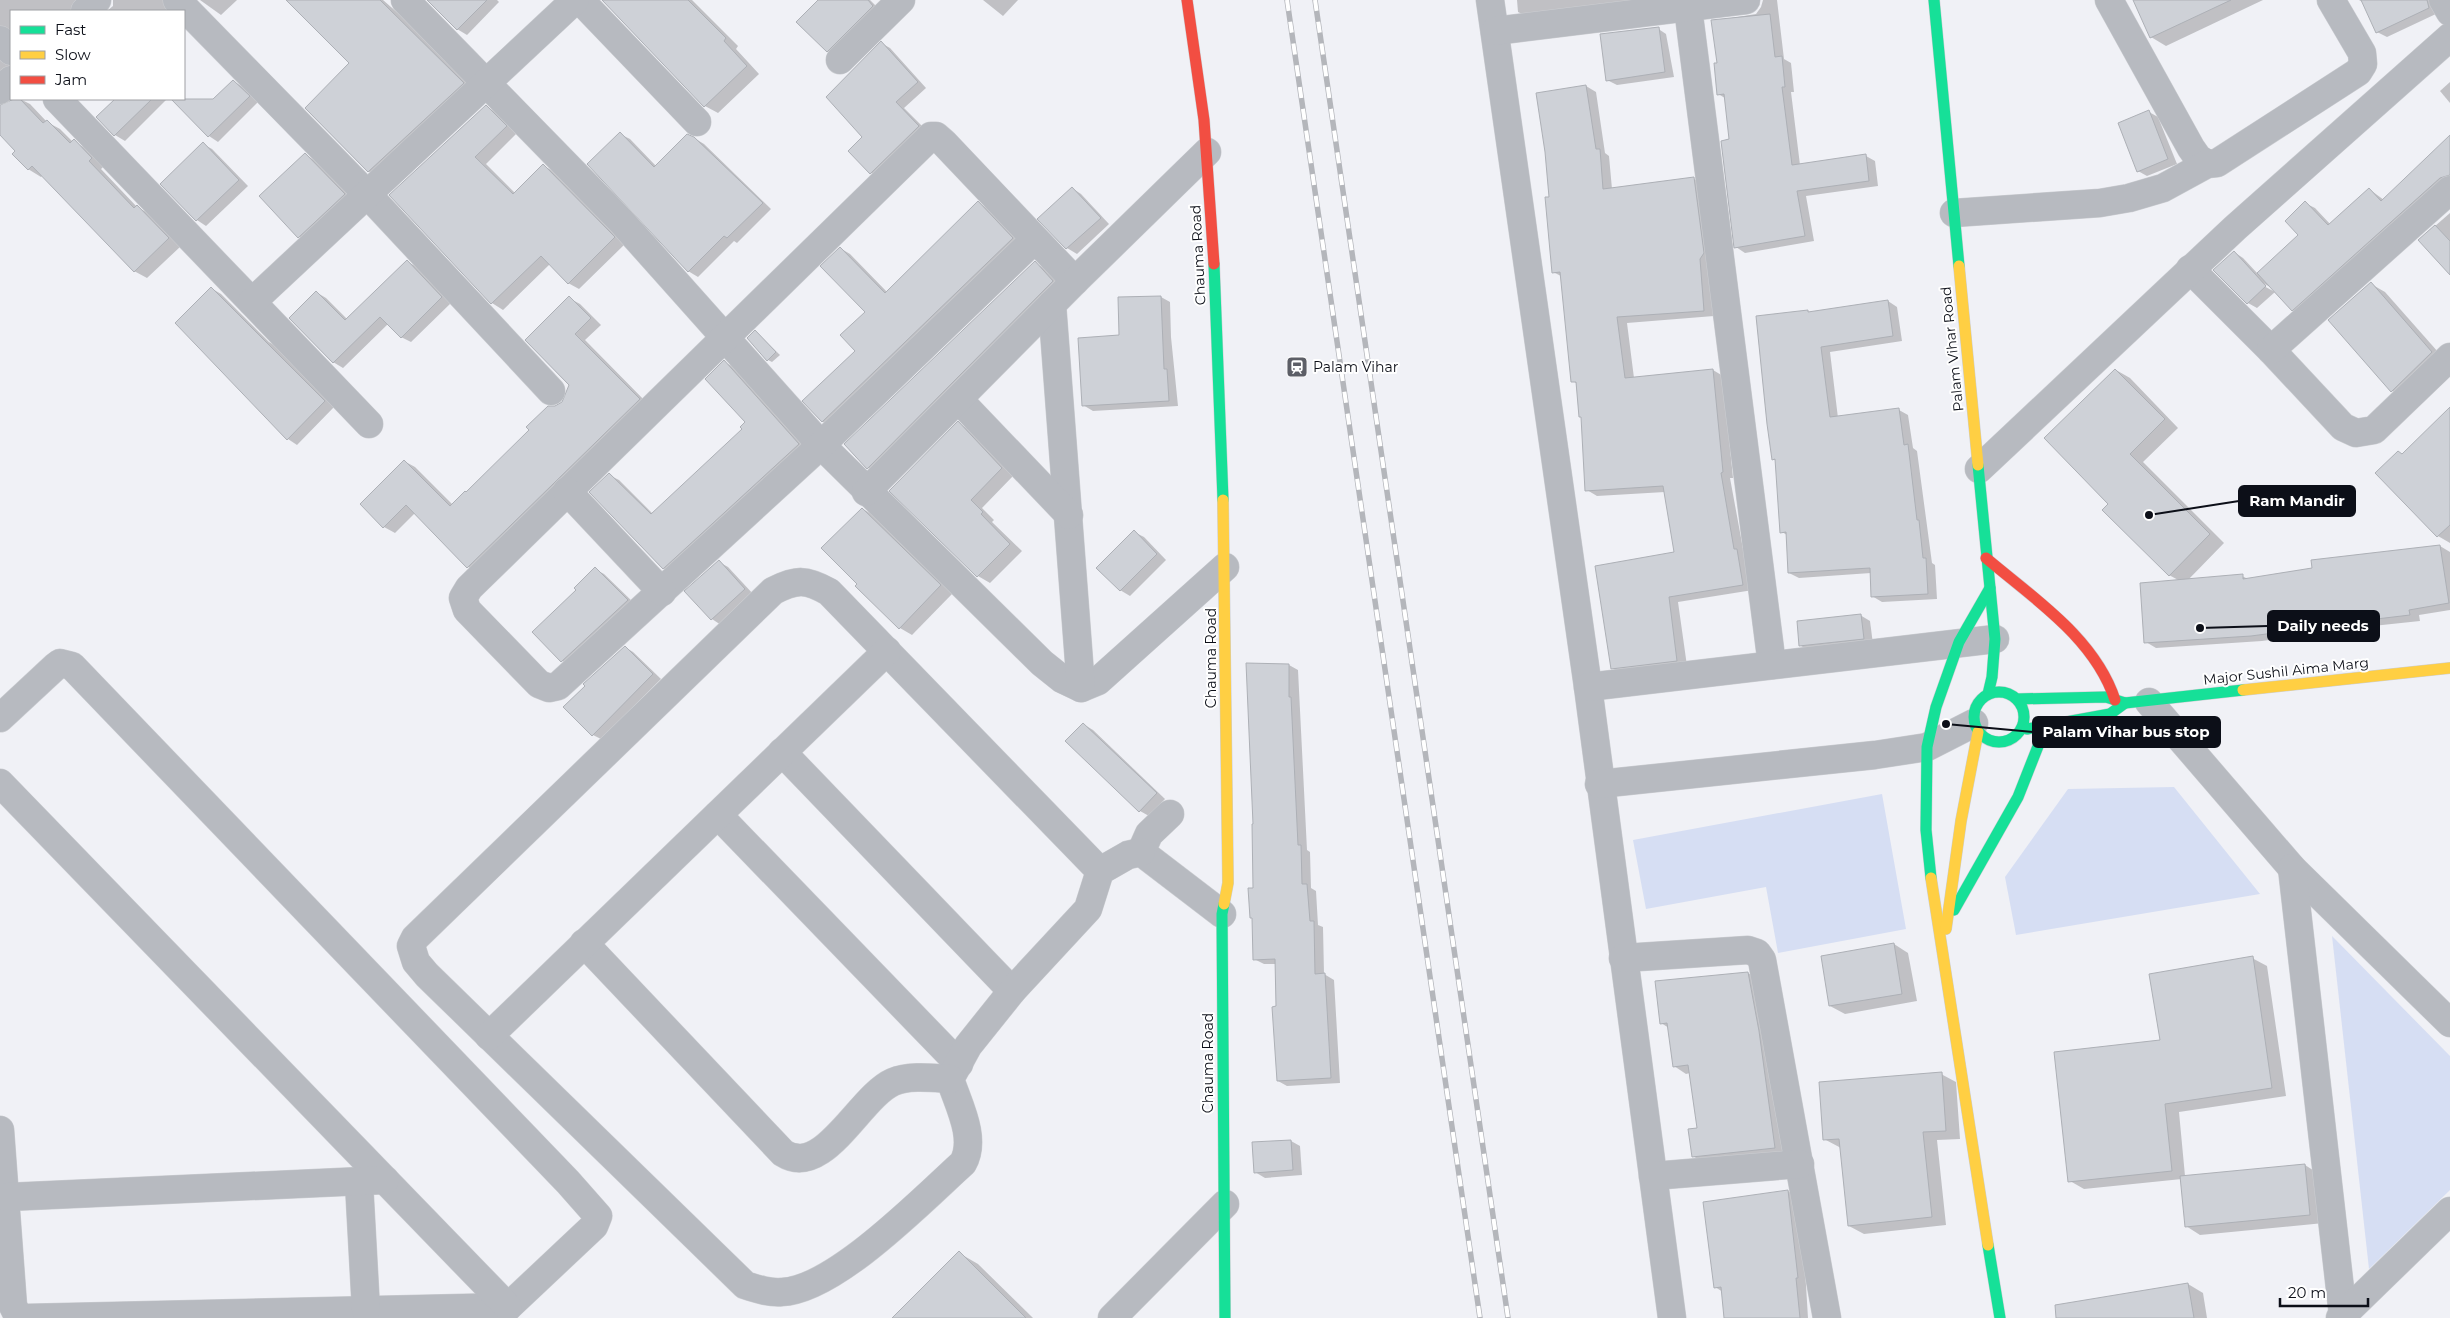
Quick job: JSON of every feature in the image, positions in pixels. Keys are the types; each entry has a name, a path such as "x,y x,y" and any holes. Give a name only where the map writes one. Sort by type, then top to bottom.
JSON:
{"street":[{"path":"86,10 97,0"},
{"path":"177,0 367,194 550,391"},
{"path":"405,0 620,221 821,445 866,492 1042,663 1062,678 1081,688 1098,682 1225,567"},
{"path":"252,302 575,0"},
{"path":"580,0 698,122"},
{"path":"840,60 901,0"},
{"name":"Chauma Road","path":"1187,0 1207,152 1222,410 1228,883 1222,914 1225,1318"},
{"path":"1490,0 1588,686 1672,1318"},
{"path":"1495,31 1688,3 1746,0"},
{"name":"Palam Vihar Road","path":"1934,0 1995,639 1992,677 1988,694"},
{"path":"2109,0 2191,148 2198,158 2207,164"},
{"path":"1954,214 2100,203 2129,198 2163,188 2207,164 2217,163 2358,72 2363,64 2362,54 2331,0"},
{"path":"2443,0 2450,12"},
{"path":"1688,3 1772,665"},
{"path":"1979,469 2190,269 2450,37"},
{"path":"0,40 10,50"},
{"path":"0,90 10,81"},
{"path":"58,100 369,424"},
{"path":"1035,239 821,445 558,686 549,688 539,684 467,610 463,598 469,588 931,136 936,136 944,142 1075,281"},
{"path":"866,492 1075,281 1207,152"},
{"path":"2271,350 2450,190"},
{"path":"2190,269 2271,350 2343,427 2356,433 2374,430 2450,357"},
{"path":"1052,304 1081,688"},
{"path":"959,400 1069,515"},
{"path":"567,491 662,592"},
{"path":"1986,558 2066,628 2091,654 2106,676 2130,702 2292,868 2450,1024"},
{"path":"718,815 954,1071 968,1142 968,1154 963,1163 852,1261 815,1283 784,1292 765,1291 745,1285 489,1036 416,962 411,946 416,938 738,625 774,591 792,581 816,584 830,592 1100,871"},
{"path":"1990,588 1959,642 1936,706 1928,747 1925,793 1926,830 1933,900 2000,1318"},
{"path":"1588,686 1995,639"},
{"path":"489,1036 887,651"},
{"path":"0,718 60,663 72,666 598,1216 594,1226 508,1307 25,1318 18,1316 13,1306 7,1197 0,1130"},
{"name":"Major Sushil Aima Marg","path":"2018,700 2106,697 2130,702 2450,668"},
{"path":"1942,948 1948,920 1976,728 1975,706 1988,694 2003,692 2018,700 2024,714 2021,730 2008,741 1991,742 1976,728"},
{"name":"Major Sushil Aima Marg","path":"2021,730 2110,714 2130,702"},
{"path":"1948,920 2020,795 2038,753 2046,726"},
{"path":"1600,784 1875,755 1928,747 1976,728"},
{"path":"782,752 1012,991"},
{"path":"0,783 508,1307"},
{"path":"1141,852 1149,834 1170,814"},
{"path":"1141,852 1222,914"},
{"path":"584,944 783,1153 792,1159 802,1160 820,1153 880,1092 893,1082 924,1078 954,1071 968,1046 1012,991 1088,909 1100,871 1128,855 1141,852"},
{"path":"2292,868 2342,1316"},
{"path":"1623,958 1748,950 1756,953 1762,960 1827,1318"},
{"path":"1653,1176 1800,1164"},
{"path":"7,1197 359,1183 386,1180"},
{"path":"359,1183 366,1310"},
{"path":"1112,1318 1224,1204"},
{"path":"2342,1316 2450,1211"}],"shaded area":[{"path":"2174,787 2260,894 2016,935 2005,877 2068,789"},
{"path":"1882,794 1906,929 1778,953 1766,887 1646,909 1633,840"},
{"path":"2332,936 2450,1056 2450,1190 2369,1269"}],"building":[{"path":"286,0 380,0 464,83 368,172 305,108 349,63"},
{"path":"427,0 487,0 457,30"},
{"path":"602,0 688,0 726,38 724,41 747,66 704,107"},
{"path":"818,0 868,0 873,6 827,52 796,22"},
{"path":"2133,0 2231,0 2150,38"},
{"path":"2361,0 2427,0 2429,8 2376,33"},
{"path":"1770,14 1775,57 1782,56 1785,87 1782,87 1792,165 1866,154 1869,181 1797,191 1805,236 1734,248 1721,141 1729,139 1724,94 1717,95 1714,63 1717,63 1711,20"},
{"path":"1659,27 1665,72 1606,81 1600,34"},
{"path":"881,41 918,82 896,102 919,126 870,174 848,151 862,137 826,97"},
{"path":"233,80 250,96 208,137 172,100 185,99 213,99"},
{"path":"1586,85 1596,149 1600,149 1603,189 1694,177 1704,253 1700,259 1704,311 1617,317 1625,378 1713,369 1723,472 1721,473 1734,549 1737,549 1743,585 1669,597 1677,661 1611,669 1595,566 1674,552 1663,486 1585,491 1581,417 1579,417 1576,382 1571,382 1560,272 1552,273 1545,197 1549,197 1545,152 1536,93"},
{"path":"12,100 21,100 43,123 47,120 70,143 74,139 92,158 89,161 134,208 137,205 169,238 134,272 32,166 28,170 12,154 15,151 0,135 0,105"},
{"path":"114,100 151,100 114,136 96,117"},
{"path":"486,105 507,126 475,157 513,194 543,164 615,237 568,284 541,256 491,304 389,195"},
{"path":"2149,110 2168,159 2137,172 2118,123"},
{"path":"620,132 654,167 687,134 694,137 763,203 727,238 724,236 688,272 587,164"},
{"path":"2450,135 2450,175 2440,178 2292,311 2257,273 2298,235 2285,221 2305,201 2328,225 2369,188 2381,201"},
{"path":"203,142 239,180 196,221 160,184"},
{"path":"305,153 345,194 298,238 259,196"},
{"path":"1072,187 1101,218 1066,249 1037,219"},
{"path":"978,201 1013,238 822,422 802,401 855,351 840,335 865,312 820,266 840,247 885,293"},
{"path":"2435,225 2450,241 2450,275 2418,240"},
{"path":"2234,251 2266,286 2247,304 2213,270"},
{"path":"407,260 442,297 401,338 380,317 333,363 289,318 316,291 345,320"},
{"path":"1035,261 1053,281 867,469 844,444"},
{"path":"2371,282 2432,352 2391,392 2328,320"},
{"path":"211,287 325,401 287,440 175,323"},
{"path":"569,296 591,318 575,334 640,399 467,568 406,505 383,528 360,504 404,460 450,506 529,430 526,427 548,406 555,406 562,402 569,385 525,340"},
{"path":"1161,296 1164,369 1167,369 1169,401 1082,406 1078,338 1119,335 1118,297"},
{"path":"1888,300 1893,336 1821,347 1830,417 1899,408 1904,445 1908,444 1923,558 1926,558 1928,594 1871,597 1870,568 1788,573 1786,532 1780,533 1775,459 1772,460 1767,424 1756,316 1808,310 1808,312"},
{"path":"755,330 776,352 767,361 747,338"},
{"path":"724,360 799,444 663,569 589,492 609,473 651,514 742,429 740,427 745,422 705,379"},
{"path":"2115,369 2165,419 2130,454 2210,534 2169,576 2102,510 2108,504 2044,438"},
{"path":"2450,407 2450,525 2437,537 2375,473 2398,451 2402,454"},
{"path":"958,421 1002,468 971,500 983,512 981,514 1010,544 977,577 889,491"},
{"path":"862,508 941,585 899,629 855,586 857,584 821,548"},
{"path":"1134,530 1157,554 1120,591 1096,568"},
{"path":"2440,545 2449,603 2409,610 2410,615 2343,623 2344,626 2319,629 2319,627 2251,636 2144,643 2140,583 2243,574 2243,579 2312,568 2311,560"},
{"path":"719,560 745,589 711,620 684,591"},
{"path":"595,567 628,600 561,662 532,632 576,590 574,588"},
{"path":"1861,614 1864,639 1799,646 1797,621"},
{"path":"625,646 653,674 592,736 563,707 585,686 583,684"},
{"path":"1246,663 1289,664 1289,697 1291,697 1298,845 1301,845 1302,884 1307,884 1310,921 1314,921 1315,974 1325,973 1331,1078 1277,1081 1272,1007 1276,1006 1275,959 1253,960 1252,918 1250,918 1248,888 1253,888 1253,824"},
{"path":"1083,723 1157,793 1139,812 1065,741"},
{"path":"1894,943 1902,994 1829,1006 1821,956"},
{"path":"2253,956 2272,1088 2165,1104 2172,1171 2068,1182 2054,1052 2160,1040 2149,974"},
{"path":"1748,972 1759,1031 1775,1148 1692,1157 1688,1129 1697,1128 1688,1065 1673,1067 1667,1023 1660,1024 1655,981"},
{"path":"1942,1072 1946,1131 1923,1132 1932,1217 1848,1226 1839,1139 1823,1140 1819,1082"},
{"path":"1291,1140 1293,1170 1254,1173 1252,1142"},
{"path":"2305,1164 2310,1215 2185,1227 2180,1176"},
{"path":"1788,1190 1798,1278 1796,1278 1800,1318 1724,1318 1721,1287 1714,1288 1703,1202"},
{"path":"959,1251 1026,1318 892,1318"},
{"path":"2188,1283 2194,1318 2056,1318 2055,1305"}],"railway":[{"path":"1287,0 1480,1318"},
{"path":"1315,0 1508,1318"}],"traffic: fast":[{"path":"1934,0 1959,266"},
{"path":"1214,264 1223,500"},
{"path":"1978,465 1995,639 1992,677 1988,694"},
{"path":"1931,878 1926,830 1927,747 1936,707 1959,642 1990,588"},
{"path":"2017,699 2106,697 2125,703 2243,690"},
{"path":"2004,692 2017,699 2023,707 2024,717 2023,727 2017,735 2009,741 1994,742 1981,735 1975,727 1974,712 1981,699 1989,693 2004,692"},
{"path":"2027,729 2110,714 2125,703"},
{"path":"1954,910 2018,797 2046,726"},
{"path":"1224,904 1222,914 1225,1318"},
{"path":"1988,1245 2000,1318"}],"traffic: slow":[{"path":"1959,266 1978,465"},
{"path":"1223,500 1228,883 1224,904"},
{"path":"2243,690 2450,668"},
{"path":"1946,929 1961,821 1978,732"},
{"path":"1931,878 1988,1245"}],"traffic: jam":[{"path":"1187,0 1204,120 1214,264"},
{"path":"1986,558 2042,604 2078,638 2106,678 2115,700"}],"place":[{"name":"Palam Vihar","path":"1297,367"},
{"name":"Ram Mandir","path":"2149,515"},
{"name":"Daily needs","path":"2200,628"},
{"name":"Palam Vihar bus stop","path":"1946,724"}]}
